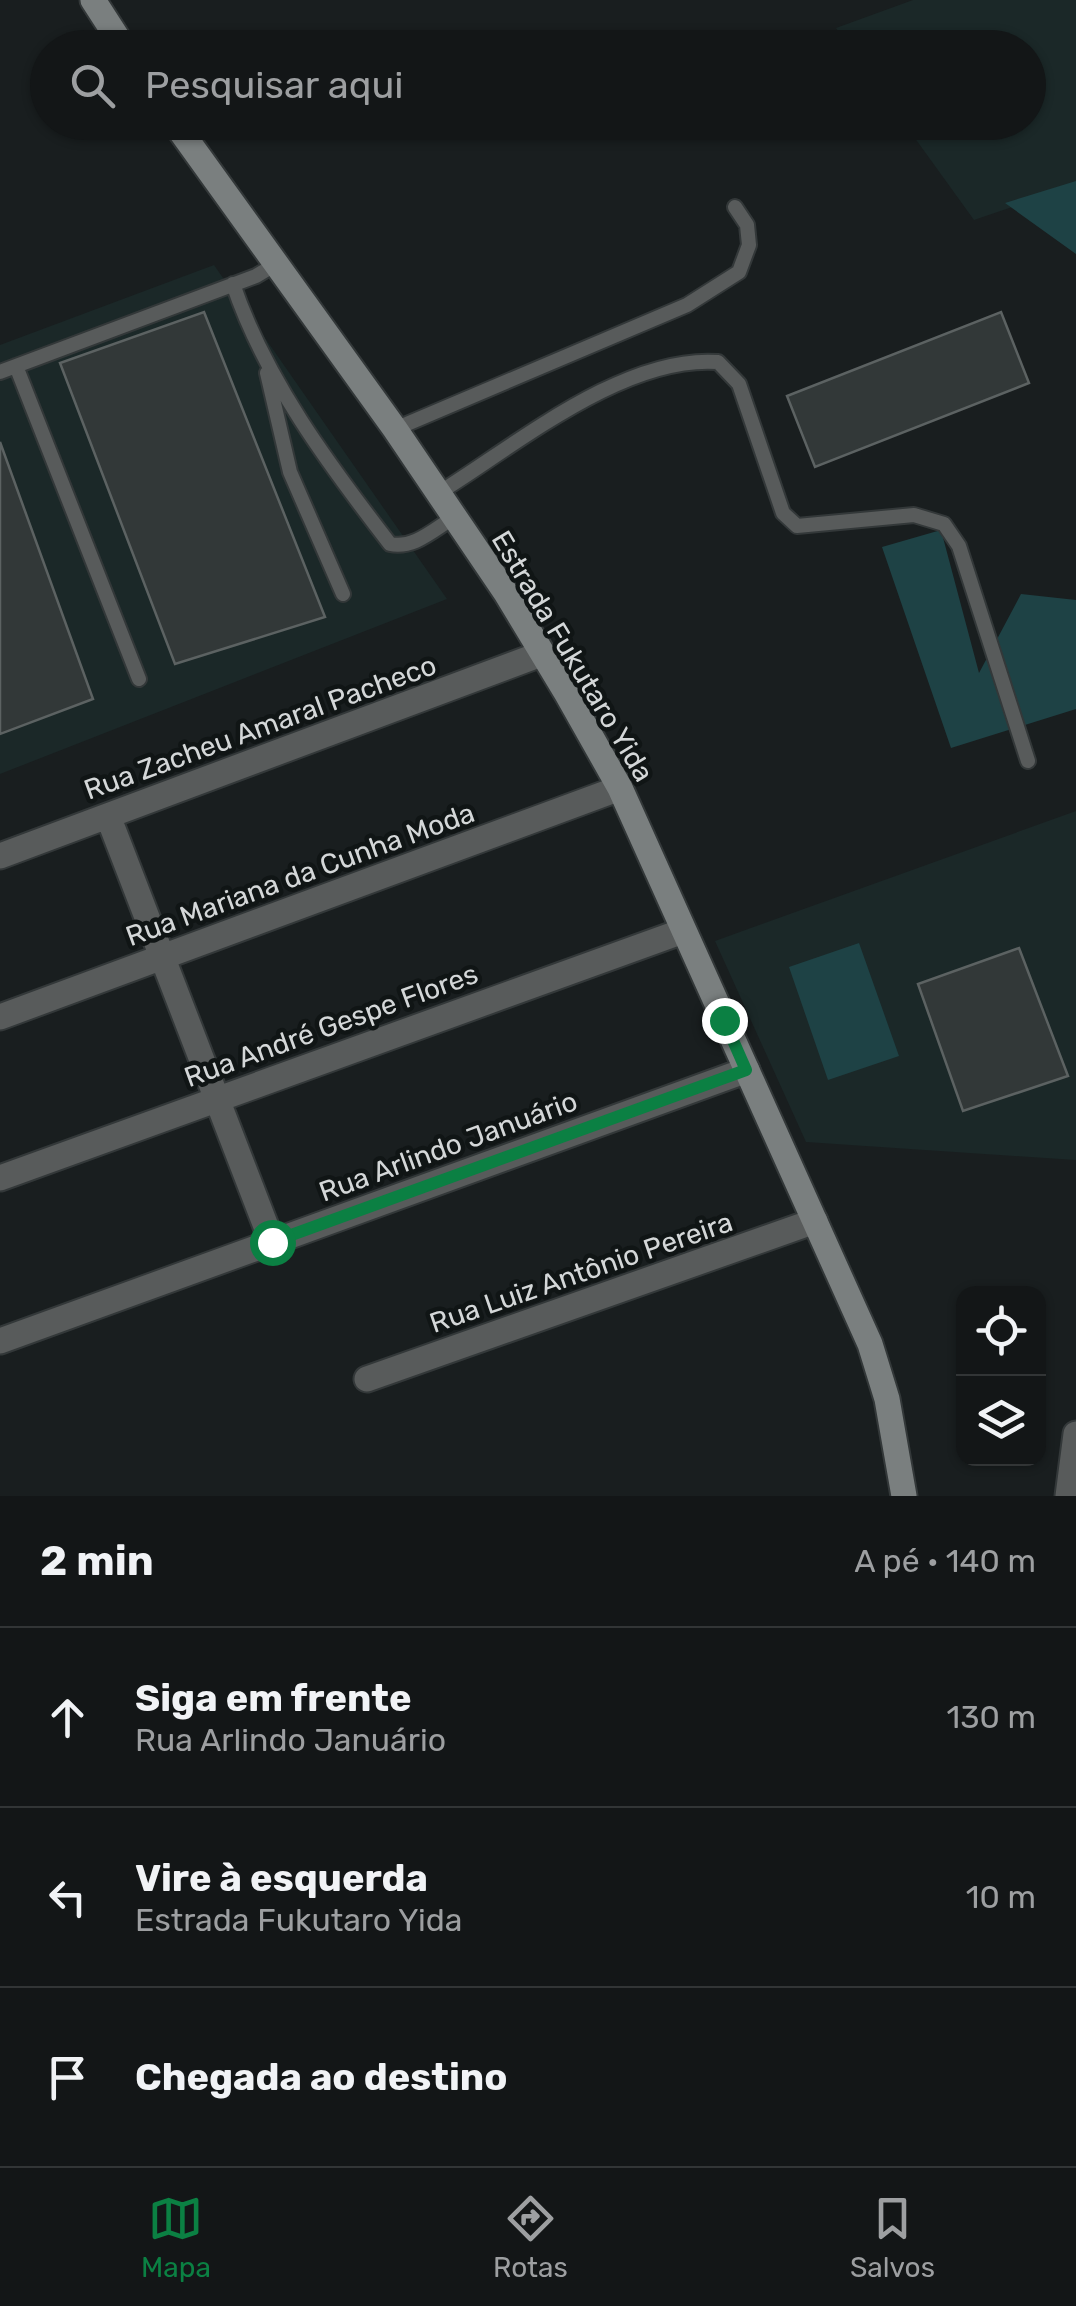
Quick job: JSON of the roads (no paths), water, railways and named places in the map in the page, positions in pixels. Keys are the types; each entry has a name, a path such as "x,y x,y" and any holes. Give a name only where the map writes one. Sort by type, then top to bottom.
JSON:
{"street":[{"path":"93,0 112,30"},
{"name":"Estrada Fukutaro Yida","path":"187,140 395,429 436,495 506,593 620,788 870,1344 887,1399 904,1496"},
{"name":"Rua Zacheu Amaral Pacheco","path":"0,856 541,654"},
{"name":"Rua Mariana da Cunha Moda","path":"0,1017 620,788"},
{"path":"108,816 272,1242"},
{"name":"Rua André Gespe Flores","path":"0,1178 215,1097 683,931"},
{"name":"Rua Arlindo Januário","path":"0,1341 746,1070"},
{"name":"Rua Luiz Antônio Pereira","path":"367,1379 815,1221"},
{"path":"1068,1496 1076,1436"}],"lane":[{"path":"395,429 687,305 738,272 748,245 747,225 735,206"},
{"path":"0,372 276,264"},
{"path":"233,284 264,358 290,472 343,594"},
{"path":"264,358 390,544 416,542 453,518"},
{"path":"436,495 613,385 686,360 718,362 738,384 783,513 797,526 914,515 944,524 960,546 1028,760"},
{"path":"16,366 139,679"}]}
